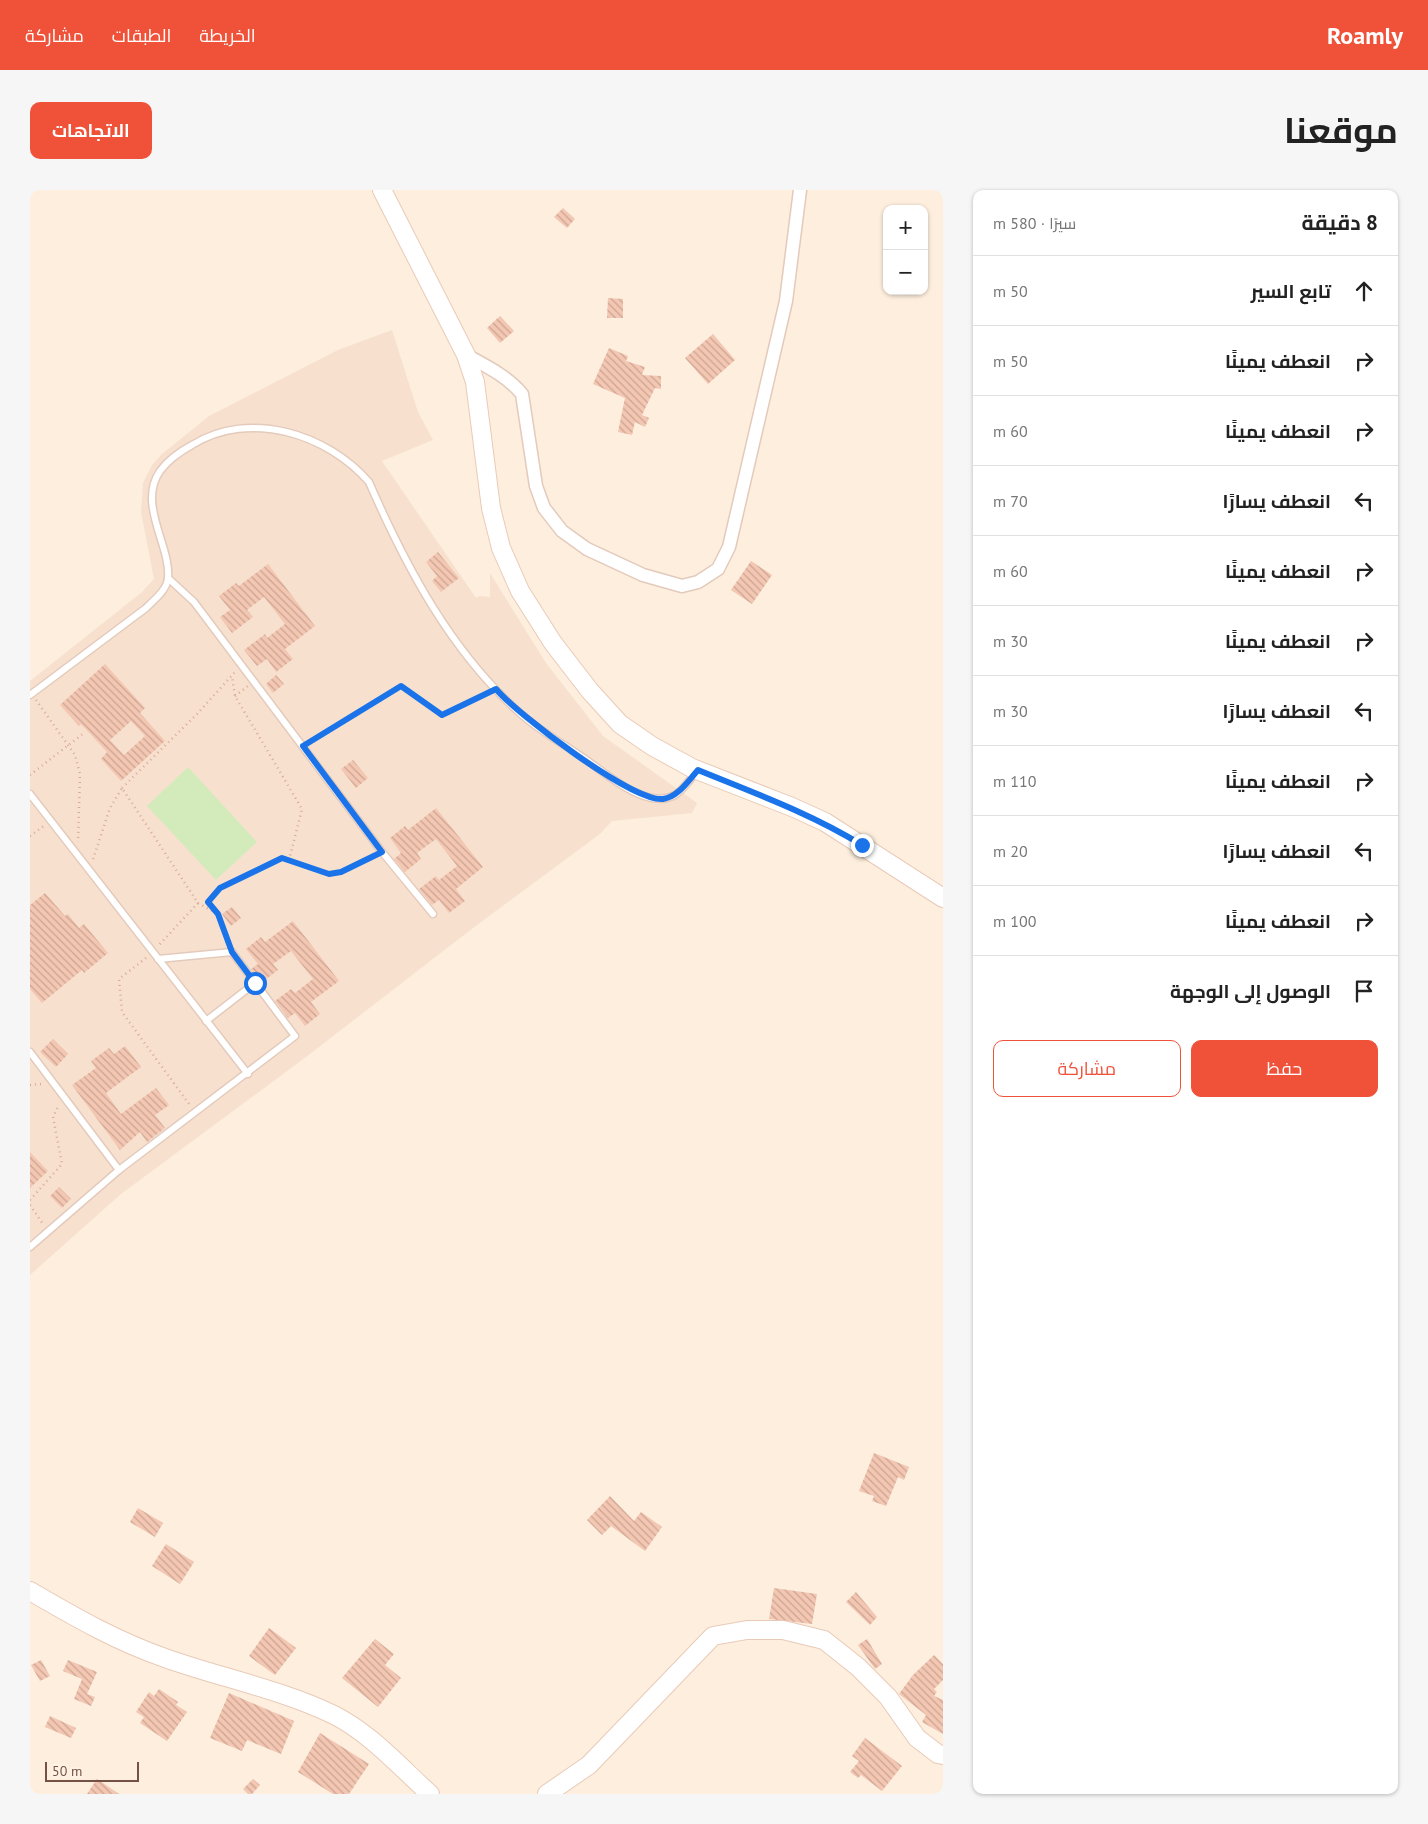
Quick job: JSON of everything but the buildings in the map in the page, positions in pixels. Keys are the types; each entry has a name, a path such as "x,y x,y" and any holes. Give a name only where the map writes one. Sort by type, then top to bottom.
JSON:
{"main road":[{"path":"382,190 466,355 475,382 491,508 502,548 520,591 558,650 590,691 620,724 652,746 698,770 825,822 943,898"},
{"path":"30,1591 106,1635 165,1658 278,1693 334,1715 373,1742 430,1794"},
{"path":"547,1794 589,1765 713,1636 747,1630 782,1630 824,1640 858,1667 888,1696 917,1738 943,1755"}],"street":[{"path":"466,355 514,384 522,394 536,486 544,508 562,531 587,549 643,575 682,586 698,582 718,569 729,547 786,301 800,190"}],"lane":[{"path":"31,694 146,608 163,591 168,578 152,506 158,473 172,457 204,437 228,429 257,427 291,433 336,452 356,467 369,482 431,605 446,630 496,689 523,716 622,784 646,796 662,799 675,795 698,770"},
{"path":"168,578 194,602 382,852 433,914"},
{"path":"30,794 248,1074"},
{"path":"30,1247 119,1170 248,1074 295,1036 232,952 158,959"},
{"path":"206,1021 255,983"},
{"path":"30,1052 119,1170"}],"path":[{"path":"89,870 110,808 122,788 197,714 241,666"},
{"path":"232,676 235,696 302,810 289,860"},
{"path":"235,696 253,682"},
{"path":"303,746 401,686 442,715 496,689"},
{"path":"31,694 75,755 80,774 78,856"},
{"path":"30,775 84,733"},
{"path":"122,788 198,903 218,914"},
{"path":"30,836 51,821"},
{"path":"232,952 218,914 208,902 220,888 282,858 329,874 341,872 382,852"},
{"path":"196,1113 122,1012 119,979 153,952 198,903"},
{"path":"30,1200 62,1164 53,1117 64,1097"},
{"path":"30,1205 48,1231"}],"shaded area":[{"path":"392,330 418,412 433,440 382,461 476,598 479,596 490,597 490,573 546,663 603,736 697,803 692,813 612,821 600,834 473,928 306,1057 121,1194 30,1275 30,681 142,592 154,579 141,512 143,483 152,465 162,454 209,416 338,350"}],"green space":[{"path":"188,767 257,842 216,880 147,806"}],"route":[{"path":"255,983 232,952 218,914 208,902 220,888 282,858 329,874 341,872 382,852 303,746 401,686 442,715 496,689 523,716 622,784 646,796 662,799 675,795 698,770 825,822 862,845"}]}
